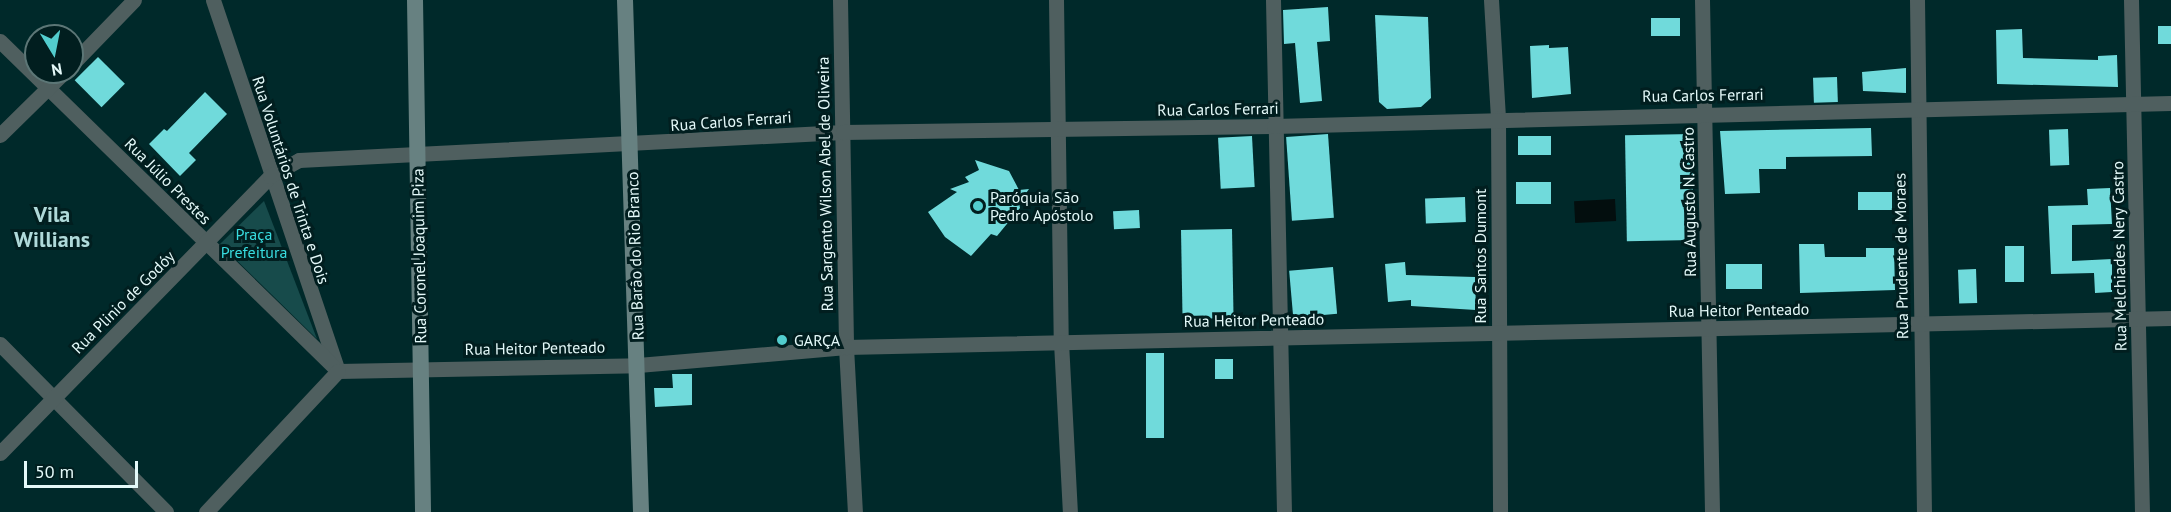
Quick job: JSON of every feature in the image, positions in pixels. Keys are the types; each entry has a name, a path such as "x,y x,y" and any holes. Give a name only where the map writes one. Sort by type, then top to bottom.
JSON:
{"main road":[{"name":"Rua Coronel Joaquim Piza","path":"415,0 423,512"},
{"name":"Rua Barão do Rio Branco","path":"625,0 641,512"}],"street":[{"path":"84,52 134,0"},
{"name":"Rua Voluntários de Trinta e Dois","path":"213,0 270,176 338,371"},
{"name":"Rua Sargento Wilson Abel de Oliveira","path":"840,0 846,347 855,512"},
{"path":"1056,0 1060,129 1061,342 1070,512"},
{"path":"1273,0 1284,512"},
{"name":"Rua Santos Dumont","path":"1491,0 1498,117 1500,512"},
{"name":"Rua Augusto N. Castro","path":"1702,0 1712,512"},
{"name":"Rua Prudente de Moraes","path":"1917,0 1919,324 1924,512"},
{"name":"Rua Melchiades Nery Castro","path":"2132,0 2142,512"},
{"name":"Rua Júlio Prestes","path":"0,41 338,371"},
{"path":"0,135 52,84"},
{"name":"Rua Carlos Ferrari","path":"270,176 299,160 418,152 631,146 843,132 1274,126 1498,117 2171,103"},
{"name":"Rua Plinio de Godóy","path":"0,453 270,176"},
{"name":"Rua Heitor Penteado","path":"338,371 421,367 638,365 846,347 2171,318"},
{"path":"0,345 166,512"},
{"path":"206,512 338,371"}],"green space":[{"name":"Praça Prefeitura","path":"264,201 317,339 220,244"}],"shaded area":[{"path":"1615,199 1616,221 1575,223 1574,201"}],"building":[{"path":"1328,7 1330,41 1317,42 1322,101 1300,103 1295,43 1284,44 1283,10"},
{"path":"1375,15 1428,17 1431,98 1421,107 1387,109 1379,102"},
{"path":"1651,18 1680,18 1680,36 1651,36"},
{"path":"2158,26 2171,26 2171,44 2158,44"},
{"path":"2022,29 2023,58 2098,60 2098,56 2117,55 2118,87 1997,84 1996,30"},
{"path":"1549,45 1549,48 1568,47 1571,94 1532,98 1530,46"},
{"path":"98,57 125,84 102,107 78,84 84,84 84,71"},
{"path":"1906,68 1906,93 1863,91 1862,72"},
{"path":"1837,77 1838,102 1814,103 1813,78"},
{"path":"205,92 227,114 189,153 196,160 180,176 149,144 164,129 167,131"},
{"path":"1871,128 1872,156 1786,157 1786,169 1759,169 1760,193 1725,194 1720,131"},
{"path":"2068,129 2069,165 2050,166 2049,130"},
{"path":"1328,134 1334,218 1292,221 1286,137"},
{"path":"1692,134 1694,240 1627,241 1625,135"},
{"path":"1252,136 1255,187 1221,189 1218,138"},
{"path":"1518,136 1551,136 1551,155 1518,155"},
{"name":"Paróquia São Pedro Apóstolo","path":"975,160 1009,171 1019,190 1029,189 1019,203 1020,208 997,236 991,234 971,256 945,237 928,212 957,192 950,189 969,182 965,177 979,170"},
{"path":"1516,182 1551,182 1551,204 1516,204"},
{"path":"2110,188 2112,224 2072,225 2072,261 2112,259 2112,292 2095,293 2094,273 2051,274 2048,206 2088,205 2087,189"},
{"path":"1858,192 1892,192 1892,210 1858,210"},
{"path":"1465,197 1466,222 1426,223 1425,198"},
{"path":"1139,210 1140,228 1114,229 1113,211"},
{"path":"1232,229 1234,318 1183,319 1181,230"},
{"path":"1799,244 1824,244 1825,257 1866,257 1866,248 1894,248 1895,290 1800,293"},
{"path":"2005,246 2024,246 2024,282 2005,282"},
{"path":"1405,262 1406,275 1475,277 1476,310 1411,306 1411,300 1388,302 1385,264"},
{"path":"1726,264 1762,264 1762,289 1726,289"},
{"path":"1333,267 1337,314 1293,318 1289,271"},
{"path":"1976,269 1977,303 1959,304 1958,270"},
{"path":"1146,353 1164,353 1164,438 1146,438"},
{"path":"1215,359 1233,359 1233,379 1215,379"},
{"path":"672,374 692,374 692,405 655,407 654,388 673,388"}],"place":[{"name":"Paróquia São Pedro Apóstolo","path":"978,206"},
{"name":"GARÇA","path":"782,340"}],"district":[{"name":"Vila Willians","path":"52,226"}]}
